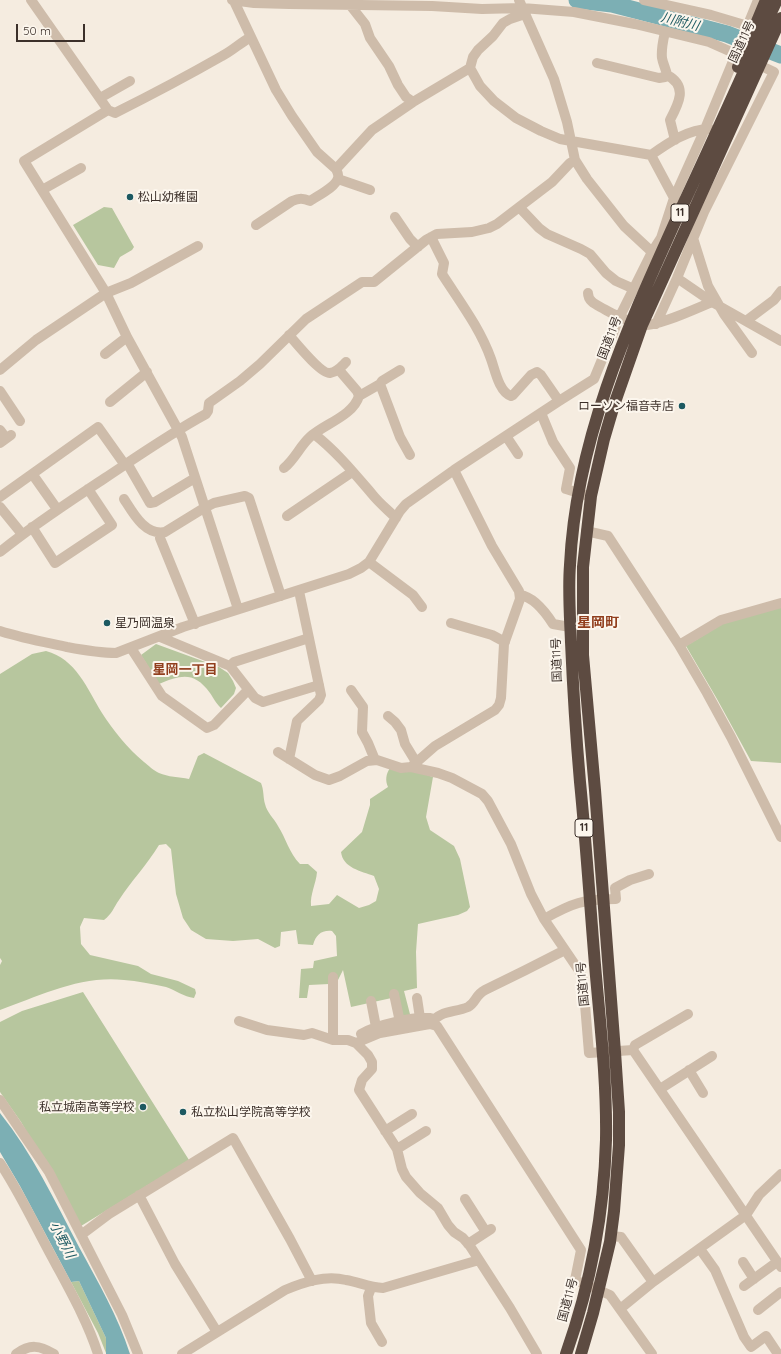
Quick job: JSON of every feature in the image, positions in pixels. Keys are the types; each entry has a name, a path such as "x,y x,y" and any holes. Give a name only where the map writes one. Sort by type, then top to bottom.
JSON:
{"highway":[{"name":"11","path":"728,121 728,90 766,0"},
{"name":"国道11号","path":"631,321 648,313 777,0"},
{"name":"国道11号","path":"566,1354 587,1285 600,1210 606,1143 603,1052 573,703 569,593 570,561 578,494 591,434 613,368 636,308 728,121 781,18"},
{"name":"11","path":"728,121 750,101 781,34"},
{"name":"国道11号","path":"581,1354 599,1290 610,1236 614,1211 619,1144 619,1112 615,1052 583,654 583,567 591,496 604,438 614,405 631,321"}],"street":[{"path":"31,0 108,110 115,113 180,81 223,56 251,37"},
{"path":"233,0 289,4 432,6 482,9 522,6 574,12 635,24 709,42 738,51 774,72 704,212 656,324"},
{"path":"233,0 276,90 317,152 337,174 370,190"},
{"path":"644,0 660,2 711,15 748,27"},
{"path":"0,631 26,639 106,653 116,653 238,609 349,574 369,562 406,504 454,470 594,379 631,321 634,289 652,252 661,238 674,198 705,129 758,0"},
{"path":"350,5 365,24 370,38 389,66 398,85 406,97 413,102"},
{"path":"256,225 292,201 298,199 310,200 330,188 337,174 372,130 413,102 470,68 473,57 478,50 493,36 503,23 510,19 522,6"},
{"path":"522,6 554,79 567,122 575,160 587,179 624,226 652,252"},
{"path":"665,32 661,49 662,60 667,74 674,79 680,89 678,105 670,120 675,140"},
{"path":"597,63 659,78 665,77 667,74"},
{"path":"470,68 487,94 516,118 560,139 651,155 691,132 705,129 744,130"},
{"path":"100,98 130,81"},
{"path":"108,110 24,161 106,294 127,337 182,437 238,609"},
{"path":"651,155 674,198 704,212"},
{"path":"0,552 22,534 88,489 178,430 206,414 209,403 240,381 260,364 306,319 362,282 371,283 378,279 431,237 442,233 472,232 485,229 505,219 552,182 570,163 575,160"},
{"path":"42,190 81,168"},
{"path":"520,208 539,228 547,234 590,254 606,273 616,281 634,289"},
{"path":"395,217 410,239 418,247"},
{"path":"431,237 444,263 442,274 473,321 491,359 498,381 507,394 510,396 513,395 531,375 537,372 541,375 558,401"},
{"path":"693,238 700,263 715,304 752,353"},
{"path":"0,370 36,340 106,294 131,283 198,246"},
{"path":"677,278 715,304 781,340"},
{"path":"736,332 774,300 781,291"},
{"path":"588,293 588,298 591,302 609,312 631,321 656,324 715,304"},
{"path":"289,335 312,362 325,372 329,373 342,366 359,396"},
{"path":"106,354 127,337"},
{"path":"284,468 292,461 308,438 350,409 356,404 359,396 400,370"},
{"path":"110,402 147,372"},
{"path":"380,384 400,437 410,456"},
{"path":"0,391 20,421"},
{"path":"541,413 553,442 570,468 566,489 578,494 591,496"},
{"path":"0,497 33,475 98,427 126,464 150,503 155,502 195,478"},
{"path":"314,434 329,446 373,496 396,518"},
{"path":"506,436 518,454"},
{"path":"454,470 492,546 520,594 530,599 543,610 553,624 570,627"},
{"path":"287,516 352,472"},
{"path":"33,475 57,510"},
{"path":"32,527 55,563 112,526 88,489"},
{"path":"124,499 136,518 142,524 160,533 165,532 204,508 214,504 245,496 249,498 281,596"},
{"path":"0,506 22,534"},
{"path":"586,531 608,536 679,645 731,737 781,836"},
{"path":"160,533 160,538 195,624"},
{"path":"369,562 413,595 422,607"},
{"path":"289,759 297,721 319,700 321,695 299,591"},
{"path":"278,752 314,775 329,780 340,776 367,761 375,760 401,768 414,764 435,746 495,710 499,705 501,698 505,642 520,594"},
{"path":"679,645 721,620 781,603"},
{"path":"451,623 492,635 505,642"},
{"path":"160,637 230,666 255,698 262,702 319,685"},
{"path":"230,666 234,662 309,638"},
{"path":"131,648 162,696 207,728 214,725 248,690"},
{"path":"352,690 363,707 362,732 375,760"},
{"path":"388,716 395,722 400,730 414,764 452,778 482,794 488,802 511,844 531,894 544,919 580,972 583,980 589,1053 633,1050"},
{"path":"544,919 572,904 590,900 616,899 615,888 630,880 649,874"},
{"path":"239,1021 267,1030 304,1035 312,1033 333,1040 352,1042 380,1033 432,1021 439,1015 469,1006 473,1003 477,995 484,990 498,985 565,950"},
{"path":"333,977 333,1040"},
{"path":"583,980 596,980"},
{"path":"394,994 400,1022"},
{"path":"417,998 420,1018"},
{"path":"371,1001 376,1027"},
{"path":"633,1050 635,1045 688,1014"},
{"path":"352,1042 376,1027 420,1018 428,1017 437,1026 581,1250 574,1280 610,1295 652,1354"},
{"path":"352,1042 368,1055 372,1062 372,1069 362,1080 359,1090 397,1149 402,1169 406,1177 420,1193 438,1208 448,1225 468,1244 510,1308 537,1354"},
{"path":"633,1050 779,1264 744,1286"},
{"path":"660,1089 712,1056"},
{"path":"689,1070 703,1093"},
{"path":"0,1100 49,1172 122,1315 138,1354"},
{"path":"385,1131 412,1114"},
{"path":"397,1149 426,1131"},
{"path":"81,1235 102,1219 139,1195 233,1138 312,1281"},
{"path":"0,1163 21,1199 81,1313 91,1333 98,1354"},
{"path":"620,1309 654,1282 746,1215 759,1195 781,1174"},
{"path":"139,1195 175,1264 217,1332"},
{"path":"465,1199 488,1231 468,1244"},
{"path":"610,1236 621,1237 654,1282"},
{"path":"700,1248 715,1270 744,1338 751,1347 766,1336 778,1354"},
{"path":"182,1354 193,1352 217,1332 285,1290 302,1283 330,1279 345,1279 371,1288 383,1288 479,1260"},
{"path":"743,1262 754,1279"},
{"path":"371,1288 368,1296 371,1323 382,1342"},
{"path":"758,1310 781,1292"},
{"path":"16,1354 32,1346 40,1347 54,1354"}],"green space":[{"path":"104,207 112,208 134,247 132,250 120,257 114,268 98,265 73,225"},
{"path":"781,606 781,763 751,761 686,646 724,623"},
{"path":"156,644 219,667 228,673 233,681 236,688 234,694 221,708 204,686 193,678 181,677 159,684 141,655"},
{"path":"46,651 56,655 73,668 86,685 102,713 116,733 138,757 157,772 189,779 198,756 204,753 261,783 266,807 281,831 296,860 300,864 308,864 317,872 311,897 311,906 329,904 337,895 359,908 376,901 379,889 374,876 353,868 345,862 341,852 362,832 370,805 370,799 388,787 386,777 390,768 412,770 433,777 426,817 430,830 454,846 460,859 470,907 467,911 458,915 418,924 416,952 417,988 404,991 411,1018 401,1020 396,997 351,1007 343,970 337,982 309,985 307,998 299,998 301,969 313,968 314,961 337,956 336,936 332,931 322,932 316,938 313,945 298,944 296,930 281,932 280,946 275,948 258,939 233,941 206,939 191,930 183,918 176,894 171,849 166,844 159,845 107,918 104,920 84,918 80,927 81,944 90,955 138,966 151,974 178,981 195,989 196,993 194,998 166,987 134,981 108,979 60,988 0,1010 0,965 2,961 0,958 0,674 32,654"},
{"path":"83,992 189,1160 81,1226 21,1122 0,1092 0,1022 22,1011"},
{"path":"79,1281 106,1338 106,1353 98,1333 71,1282"}],"water":[{"name":"小野川","path":"0,1113 12,1128 33,1161 52,1195 107,1299 120,1326 130,1354 106,1354 106,1338 79,1281 71,1282 20,1186 0,1152"}],"waterway":[{"name":"川附川","path":"577,0 612,4 727,34 781,55"}],"place":[{"name":"松山幼稚園","path":"130,197"},
{"name":"ローソン福音寺店","path":"682,406"},
{"name":"星乃岡温泉","path":"107,623"},
{"name":"私立城南高等学校","path":"143,1107"},
{"name":"私立松山学院高等学校","path":"183,1112"}],"district":[{"name":"星岡町","path":"598,623"},
{"name":"星岡一丁目","path":"185,670"}]}
